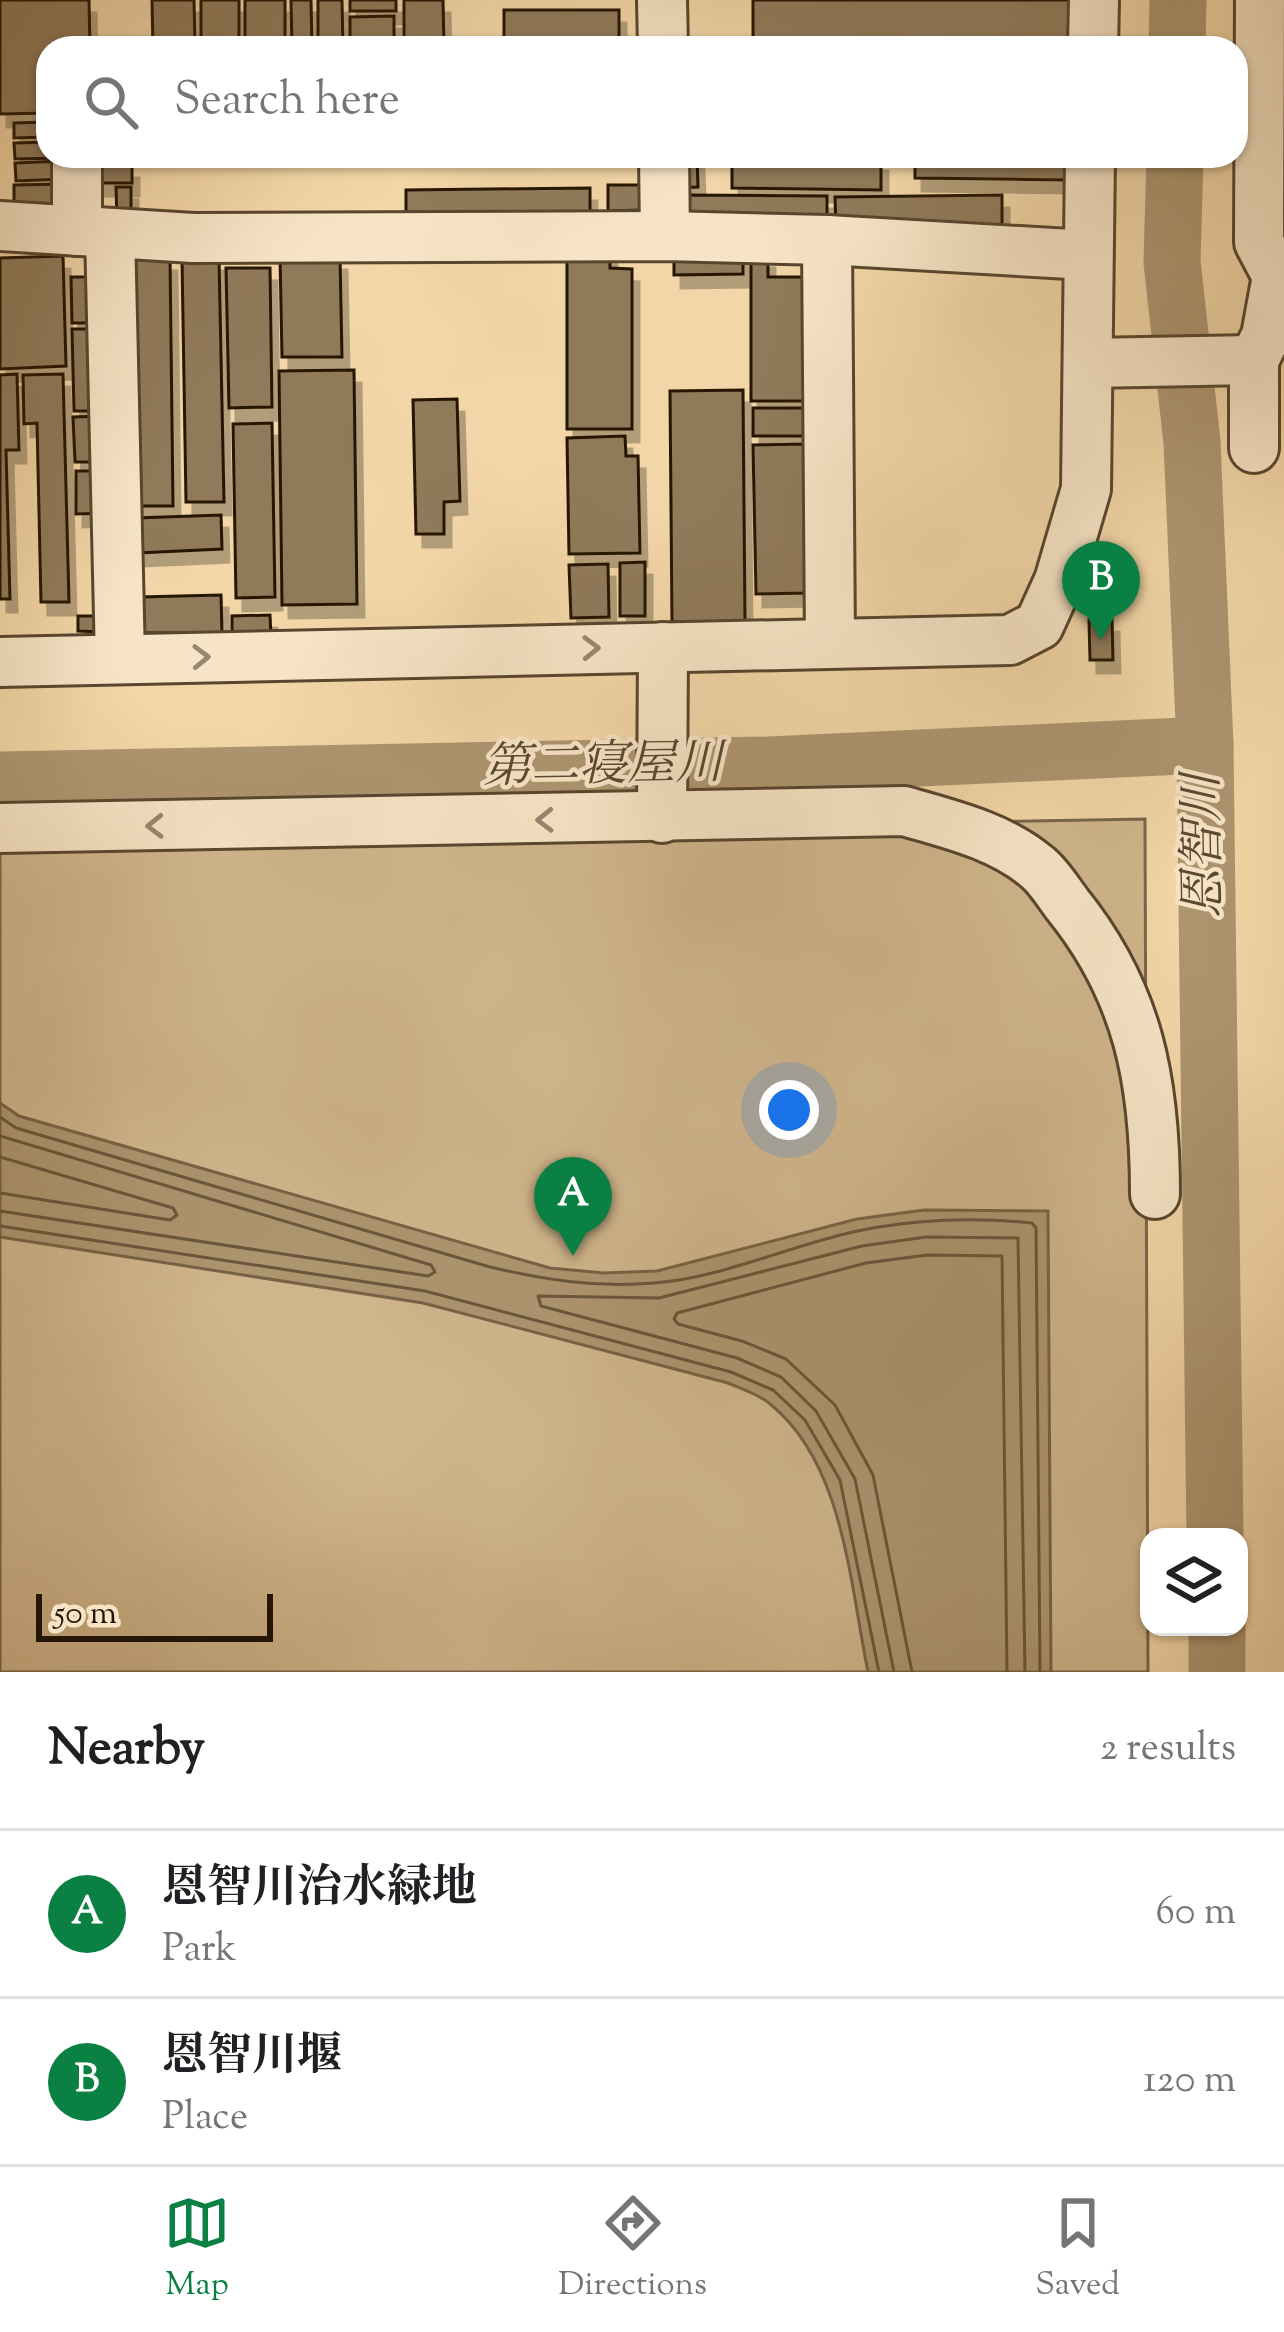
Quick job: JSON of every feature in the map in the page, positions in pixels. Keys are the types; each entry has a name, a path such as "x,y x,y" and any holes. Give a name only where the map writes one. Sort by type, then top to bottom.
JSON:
{"street":[{"path":"662,0 663,36"},
{"path":"1093,36 1094,0"},
{"path":"1254,448 1254,360 1266,336 1281,273 1259,242 1260,0"},
{"path":"80,168 93,232 120,659"},
{"path":"664,168 665,236"},
{"path":"0,662 1010,640 1039,625 1059,581 1086,489 1090,168"},
{"path":"0,226 194,238 826,240 1087,255"},
{"path":"826,240 830,644"},
{"path":"1088,363 1254,360"},
{"path":"662,818 663,647"},
{"path":"0,828 904,811 973,831 1038,868 1090,932 1136,1026 1155,1118 1155,1194"}],"shaded area":[{"path":"1145,819 1147,1528 1140,1528 1140,1636 1148,1636 1148,1672 0,1672 0,840"}],"water":[{"path":"0,1103 19,1116 550,1268 657,1271 857,1219 924,1210 1048,1211 1051,1672 868,1672 849,1565 829,1492 795,1429 766,1400 745,1390 423,1303 0,1237"}],"building":[{"path":"0,0 89,0 90,36 36,36 36,113 0,114"},
{"path":"152,0 194,0 195,36 153,36"},
{"path":"201,0 239,0 239,36 201,36"},
{"path":"245,0 285,0 285,36 245,36"},
{"path":"291,0 311,0 312,36 292,36"},
{"path":"318,0 342,0 343,36 318,36"},
{"path":"350,0 396,0 396,11 350,11"},
{"path":"404,0 443,0 444,36 404,36"},
{"path":"753,0 1069,0 1068,36 753,36"},
{"path":"504,10 619,10 619,36 504,36"},
{"path":"394,16 394,36 350,36 350,17"},
{"path":"36,122 36,137 14,138 14,123"},
{"path":"36,142 36,159 15,159 14,143"},
{"path":"15,163 63,168 64,179 16,181"},
{"path":"93,168 132,168 132,183 93,183"},
{"path":"675,168 697,168 698,187 676,188"},
{"path":"732,168 881,168 881,190 732,188"},
{"path":"915,168 1067,168 1067,180 915,178"},
{"path":"64,184 65,211 14,212 14,185"},
{"path":"608,185 640,185 640,210 608,211"},
{"path":"116,187 131,187 131,221 117,221"},
{"path":"590,188 590,223 406,225 406,190"},
{"path":"686,195 827,196 827,225 686,225"},
{"path":"1002,195 1002,226 836,229 835,197"},
{"path":"567,250 610,250 610,268 632,269 632,429 567,429"},
{"path":"743,251 743,274 674,275 674,252"},
{"path":"751,255 768,255 768,277 816,277 816,401 751,401"},
{"path":"63,256 66,366 0,369 0,258"},
{"path":"280,257 340,257 342,357 282,357"},
{"path":"130,258 170,258 173,506 133,506"},
{"path":"219,258 224,502 186,502 182,259"},
{"path":"226,268 270,268 272,407 229,408"},
{"path":"71,277 102,277 102,323 72,323"},
{"path":"72,329 103,329 104,411 74,411"},
{"path":"354,370 357,604 282,605 279,371"},
{"path":"17,374 19,450 6,450 10,599 0,599 0,375"},
{"path":"63,374 69,602 41,602 37,423 24,424 23,375"},
{"path":"743,390 745,621 672,622 670,391"},
{"path":"457,399 460,501 444,502 444,534 416,534 413,400"},
{"path":"753,408 812,408 812,436 753,436"},
{"path":"105,416 107,462 75,462 73,417"},
{"path":"272,423 275,597 236,598 233,424"},
{"path":"625,436 626,456 638,456 640,553 569,554 567,438"},
{"path":"805,444 808,593 756,594 753,445"},
{"path":"76,471 108,471 108,513 76,514"},
{"path":"221,515 222,549 138,553 136,518"},
{"path":"645,562 645,616 620,616 620,563"},
{"path":"608,564 609,617 571,618 569,565"},
{"path":"221,595 222,633 141,633 140,597"},
{"path":"270,615 271,637 232,638 232,616"},
{"path":"78,616 104,616 104,632 78,631"},
{"path":"1112,619 1113,660 1090,660 1089,620"}],"waterway":[{"name":"恩智川","path":"1177,36 1178,0"},
{"name":"恩智川","path":"1175,168 1172,262 1192,442 1205,745 1215,1528"},
{"name":"第二寝屋川","path":"0,780 769,765 1205,745"},
{"name":"恩智川","path":"1217,1636 1217,1672"}],"place":[{"name":"恩智川堰","path":"1101,640"},
{"name":"恩智川治水緑地","path":"573,1256"}]}
